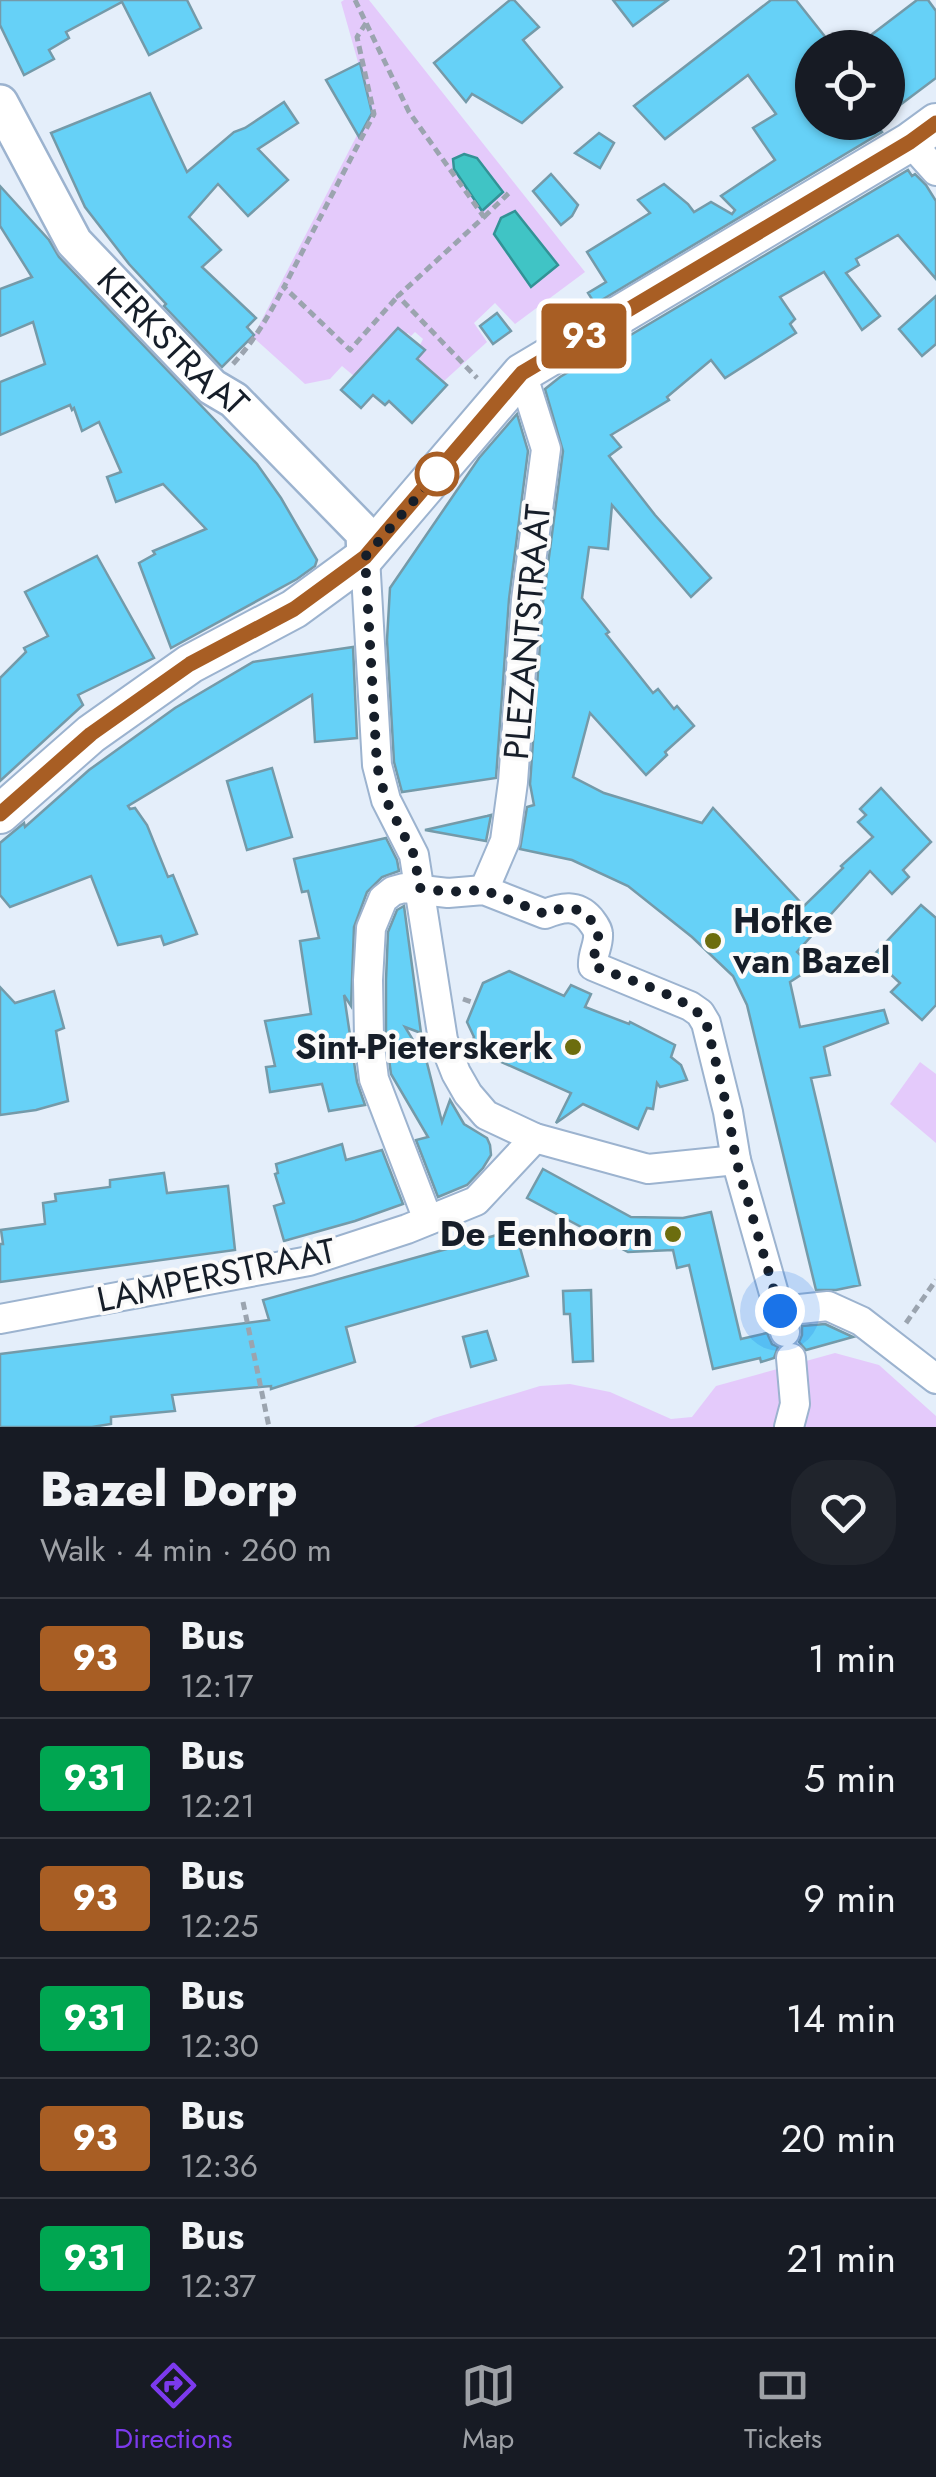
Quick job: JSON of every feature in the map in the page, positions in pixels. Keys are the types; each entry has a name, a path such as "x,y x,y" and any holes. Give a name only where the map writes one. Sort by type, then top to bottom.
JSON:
{"main road":[{"path":"0,814 105,724 190,664 294,609 365,557 511,387 923,133"}],"street":[{"name":"KERKSTRAAT","path":"0,103 74,242 212,387 234,400 364,533 365,557"},
{"path":"923,133 936,171"},
{"name":"PLEZANTSTRAAT","path":"484,890 505,841 526,600 546,449 511,387"},
{"path":"365,557 377,766 386,800 414,855 443,1040 468,1094 486,1116 535,1138 648,1168 736,1160"},
{"path":"428,1220 374,1079 368,1018 370,928 383,898 404,888 484,890 545,914 558,909 580,910 598,935 592,956 594,966 656,990 700,1013 706,1022 736,1160 786,1334 796,1404 789,1427"},
{"name":"LAMPERSTRAAT","path":"0,1319 309,1261 476,1201 535,1138"},
{"path":"786,1334 828,1306 861,1321 936,1379"}],"path":[{"path":"355,0 409,112 484,217"},
{"path":"212,387 250,346 374,114 357,37 366,23"},
{"path":"284,287 350,350 398,296 511,192"},
{"path":"398,296 511,387"},
{"path":"238,1274 268,1427"},
{"path":"892,1343 936,1280"}],"shaded area":[{"path":"369,0 585,272 515,324 495,303 474,323 487,342 444,381 417,358 425,349 420,345 423,339 415,332 405,335 397,329 354,376 342,366 330,379 305,384 253,337 371,108 341,2"},
{"path":"920,1062 936,1074 936,1143 890,1104"},
{"path":"835,1353 879,1365 936,1416 936,1427 413,1427 540,1386 570,1384 610,1392 671,1419 692,1417 716,1386"}],"water":[{"path":"464,154 477,158 503,192 482,211 454,169 453,159"},
{"path":"515,211 558,265 531,287 494,234 501,218"}],"building":[{"path":"0,0 187,0 201,28 149,55 122,2 66,32 69,38 49,50 54,59 24,75 0,25"},
{"path":"510,0 539,27 523,40 562,87 522,123 472,94 466,102 434,63"},
{"path":"613,0 668,0 633,26"},
{"path":"771,0 796,0 820,30 795,30 795,140 869,140 595,304 588,293 606,282 587,252 650,213 638,200 664,184 694,212 711,202 732,214 735,210 721,196 775,160 753,128 776,114 748,75 665,139 634,106"},
{"path":"917,0 928,0 936,11 936,78 905,101 905,30 878,30"},
{"path":"360,63 372,113 359,137 326,80"},
{"path":"150,93 187,172 234,132 284,102 298,123 258,149 288,180 248,216 218,184 189,217 221,250 202,267 256,318 247,327 254,335 222,367 164,306 85,207 51,133"},
{"path":"599,133 614,143 600,168 575,153"},
{"path":"908,170 926,185 936,201 936,279 898,235 856,259 859,265 846,273 880,316 862,330 824,272 780,297 795,319 790,324 796,333 725,378 711,360 667,397 669,400 611,435 621,447 609,456 711,578 691,597 612,505 608,549 589,547 582,598 653,693 658,689 694,726 646,775 590,713 573,777 604,793 702,823 713,808 804,906 873,837 858,822 866,815 860,809 881,788 931,842 903,870 909,877 892,894 870,871 797,952 813,967 790,982 800,1027 884,1010 888,1023 824,1047 830,1075 811,1078 860,1285 816,1290 747,1005 733,976 628,886 572,860 520,849 527,807 534,805 530,784 543,602 563,451 545,389"},
{"path":"551,174 578,205 561,225 533,191"},
{"path":"0,186 49,240 59,257 257,464 317,560 315,566 171,648 139,563 155,554 153,551 206,529 163,484 116,502 107,477 121,472 99,422 82,431 70,405 0,435 0,382 45,364 33,322 0,336 0,289 32,277 0,226"},
{"path":"936,296 936,344 922,356 899,329"},
{"path":"497,313 511,331 493,344 480,326"},
{"path":"398,328 425,350 417,359 447,385 412,423 389,401 385,405 373,395 361,408 341,390"},
{"path":"517,414 528,451 509,599 496,778 402,792 394,762 387,640 390,588 479,458"},
{"path":"97,556 154,658 78,695 83,705 0,781 0,678 26,652 24,648 48,636 25,592"},
{"path":"353,647 357,738 315,742 312,695 128,806 135,808 147,825 197,934 164,945 161,936 118,945 91,876 10,907 0,895 0,843 24,823 25,827 89,770 175,708 253,662"},
{"path":"272,768 292,837 247,850 227,781"},
{"path":"491,815 486,841 425,830 487,816"},
{"path":"386,838 399,871 382,877 367,892 354,927 351,1006 344,995 357,1082 365,1105 329,1111 322,1084 270,1092 266,1067 275,1066 265,1021 311,1014 300,941 319,938 308,891 302,892 294,859"},
{"path":"921,905 936,918 936,1005 922,1020 891,992 900,983 872,957"},
{"path":"404,906 421,1033 405,1027 427,1063 442,1122 450,1100 464,1124 487,1138 490,1145 491,1155 467,1185 438,1197 416,1140 428,1137 391,1074 386,1037 388,932 397,910"},
{"name":"Sint-Pieterskerk","path":"509,971 564,996 571,985 591,994 585,1007 630,1022 675,1045 671,1057 681,1065 687,1080 660,1087 657,1083 653,1109 647,1108 638,1129 583,1104 556,1123 571,1093 470,1048 474,1037 467,1022 483,983"},
{"path":"0,987 15,1003 54,991 64,1028 56,1031 68,1101 0,1115"},
{"path":"342,1144 346,1160 382,1150 403,1204 284,1241 274,1206 284,1203 276,1164"},
{"path":"543,1169 631,1217 683,1218 711,1212 741,1339 767,1333 778,1347 774,1358 713,1369 689,1265 677,1268 673,1250 628,1252 527,1198"},
{"path":"164,1173 167,1193 228,1186 235,1250 0,1282 1,1230 45,1224 43,1203 56,1201 55,1194 110,1187 110,1180"},
{"path":"515,1230 528,1276 346,1327 355,1362 271,1389 172,1395 175,1411 111,1417 111,1424 0,1427 0,1354 269,1320 263,1300"},
{"path":"591,1290 593,1361 573,1362 570,1314 564,1314 563,1291"},
{"path":"825,1324 853,1337 806,1350 799,1342 802,1326"},
{"path":"487,1331 496,1360 471,1367 463,1337"}],"bus line":[{"name":"93","path":"0,814 91,734 190,664 294,609 365,557 522,373 936,123"}],"place":[{"name":"Hofke van Bazel","path":"713,941"},
{"name":"Sint-Pieterskerk","path":"573,1047"},
{"name":"De Eenhoorn","path":"673,1234"}],"route":[{"path":"437,474 365,557 377,766 386,800 414,855 420,888 448,892 484,890 545,914 558,909 580,910 598,935 592,956 594,966 656,990 700,1013 706,1022 736,1160 780,1311"}]}
